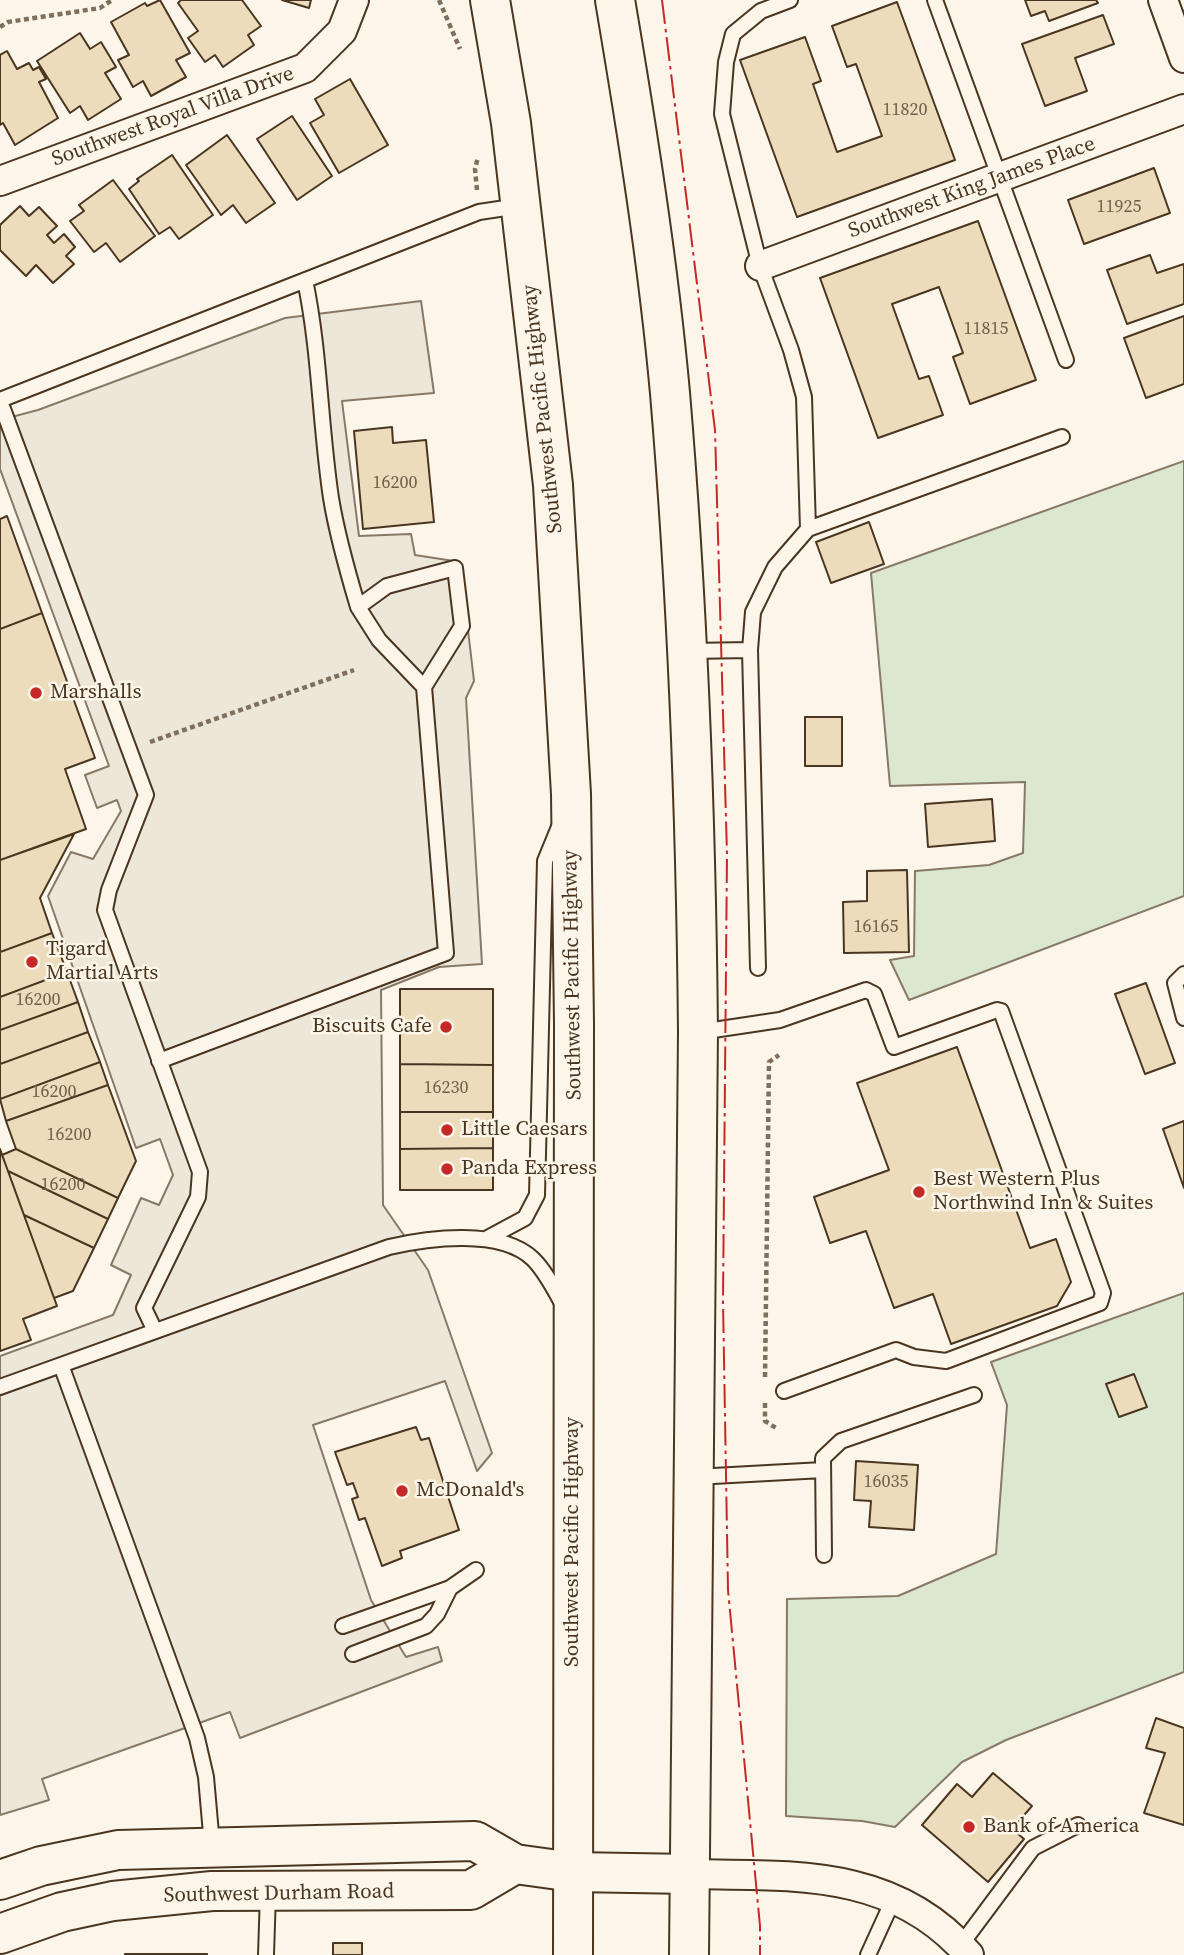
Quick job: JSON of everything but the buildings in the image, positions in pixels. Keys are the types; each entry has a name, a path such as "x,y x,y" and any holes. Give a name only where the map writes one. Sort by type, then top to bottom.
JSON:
{"main road":[{"name":"Southwest Pacific Highway","path":"490,0 521,206 553,485 571,794 573,1955"},
{"path":"615,0 653,248 668,378 689,651 697,880 698,1032 689,1955"},
{"path":"0,1880 41,1866 118,1850 475,1841 514,1864 573,1871 690,1874"},
{"name":"Southwest Durham Road","path":"0,1934 62,1912 113,1901 212,1891 471,1890 514,1864"}],"street":[{"name":"Southwest Royal Villa Drive","path":"0,181 305,68 342,31 354,0"},
{"path":"1163,0 1184,58"},
{"name":"Southwest King James Place","path":"760,266 1184,109"},
{"path":"690,1874 837,1880 894,1898 930,1920 965,1950"}],"lane":[{"path":"790,0 761,11 733,34 726,62 722,114 760,266 792,350 804,397 808,529"},
{"path":"935,0 1066,360"},
{"path":"155,1331 144,1308 198,1197 200,1172 105,910 109,890 146,795 0,400 479,212 521,206"},
{"path":"305,280 319,361 331,495 338,541 358,607 379,640 424,687"},
{"path":"758,968 750,650 753,612 775,567 808,529 1062,437"},
{"path":"159,1061 446,953 424,687 462,626 455,568 387,586 358,607"},
{"path":"689,651 750,650"},
{"path":"481,1240 525,1218 537,1195 545,861 571,794"},
{"path":"1184,974 1175,983 1184,1018"},
{"path":"698,1032 780,1020 866,990 874,994 894,1047 997,1010 1002,1011 1103,1293 1100,1303 946,1361 923,1360 895,1350 784,1391"},
{"path":"0,1387 389,1247 428,1238 502,1242 531,1257 545,1273 574,1324"},
{"path":"61,1365 197,1738 206,1777 212,1846"},
{"path":"824,1555 823,1458 841,1441 974,1395"},
{"path":"695,1477 823,1470"},
{"path":"343,1626 450,1588 476,1570"},
{"path":"353,1654 426,1626 437,1614 450,1588"},
{"path":"965,1950 1033,1848 1078,1825"},
{"path":"265,1955 268,1892"},
{"path":"868,1955 894,1898"}],"path":[{"path":"0,27 8,22 100,8 113,0"},
{"path":"439,0 463,56"},
{"path":"477,145 475,169 479,212"},
{"path":"129,750 354,670"},
{"path":"765,1380 769,1062 779,1055"},
{"path":"765,1393 765,1421 776,1428"}],"green space":[{"path":"1184,461 1184,896 909,1000 890,960 914,956 915,871 989,865 1023,853 1025,782 890,786 871,573"},
{"path":"1184,1293 1184,1672 1006,1740 962,1762 895,1827 862,1821 786,1816 787,1599 898,1596 996,1554 1007,1405 991,1362"}],"shaded area":[{"path":"421,301 434,393 342,401 359,536 411,534 415,555 460,562 474,681 466,698 482,964 439,967 381,990 383,1205 428,1270 492,1453 477,1471 445,1381 313,1425 371,1600 406,1657 438,1647 442,1661 240,1738 230,1712 42,1779 49,1800 0,1815 0,1356 113,1315 131,1275 111,1265 141,1198 159,1205 173,1175 160,1139 136,1148 48,896 71,852 93,859 121,811 117,800 97,808 85,775 109,766 0,469 0,420 38,410 285,318"}],"power":[{"path":"662,0 715,430 727,854 723,1301 728,1590 760,1926 760,1955"}],"place":[{"name":"Marshalls","path":"36,693"},
{"name":"Tigard Martial Arts","path":"32,962"},
{"name":"Biscuits Cafe","path":"446,1027"},
{"name":"Little Caesars","path":"447,1130"},
{"name":"Panda Express","path":"447,1169"},
{"name":"Best Western Plus Northwind Inn & Suites","path":"919,1192"},
{"name":"McDonald's","path":"402,1491"},
{"name":"Bank of America","path":"969,1827"}]}
